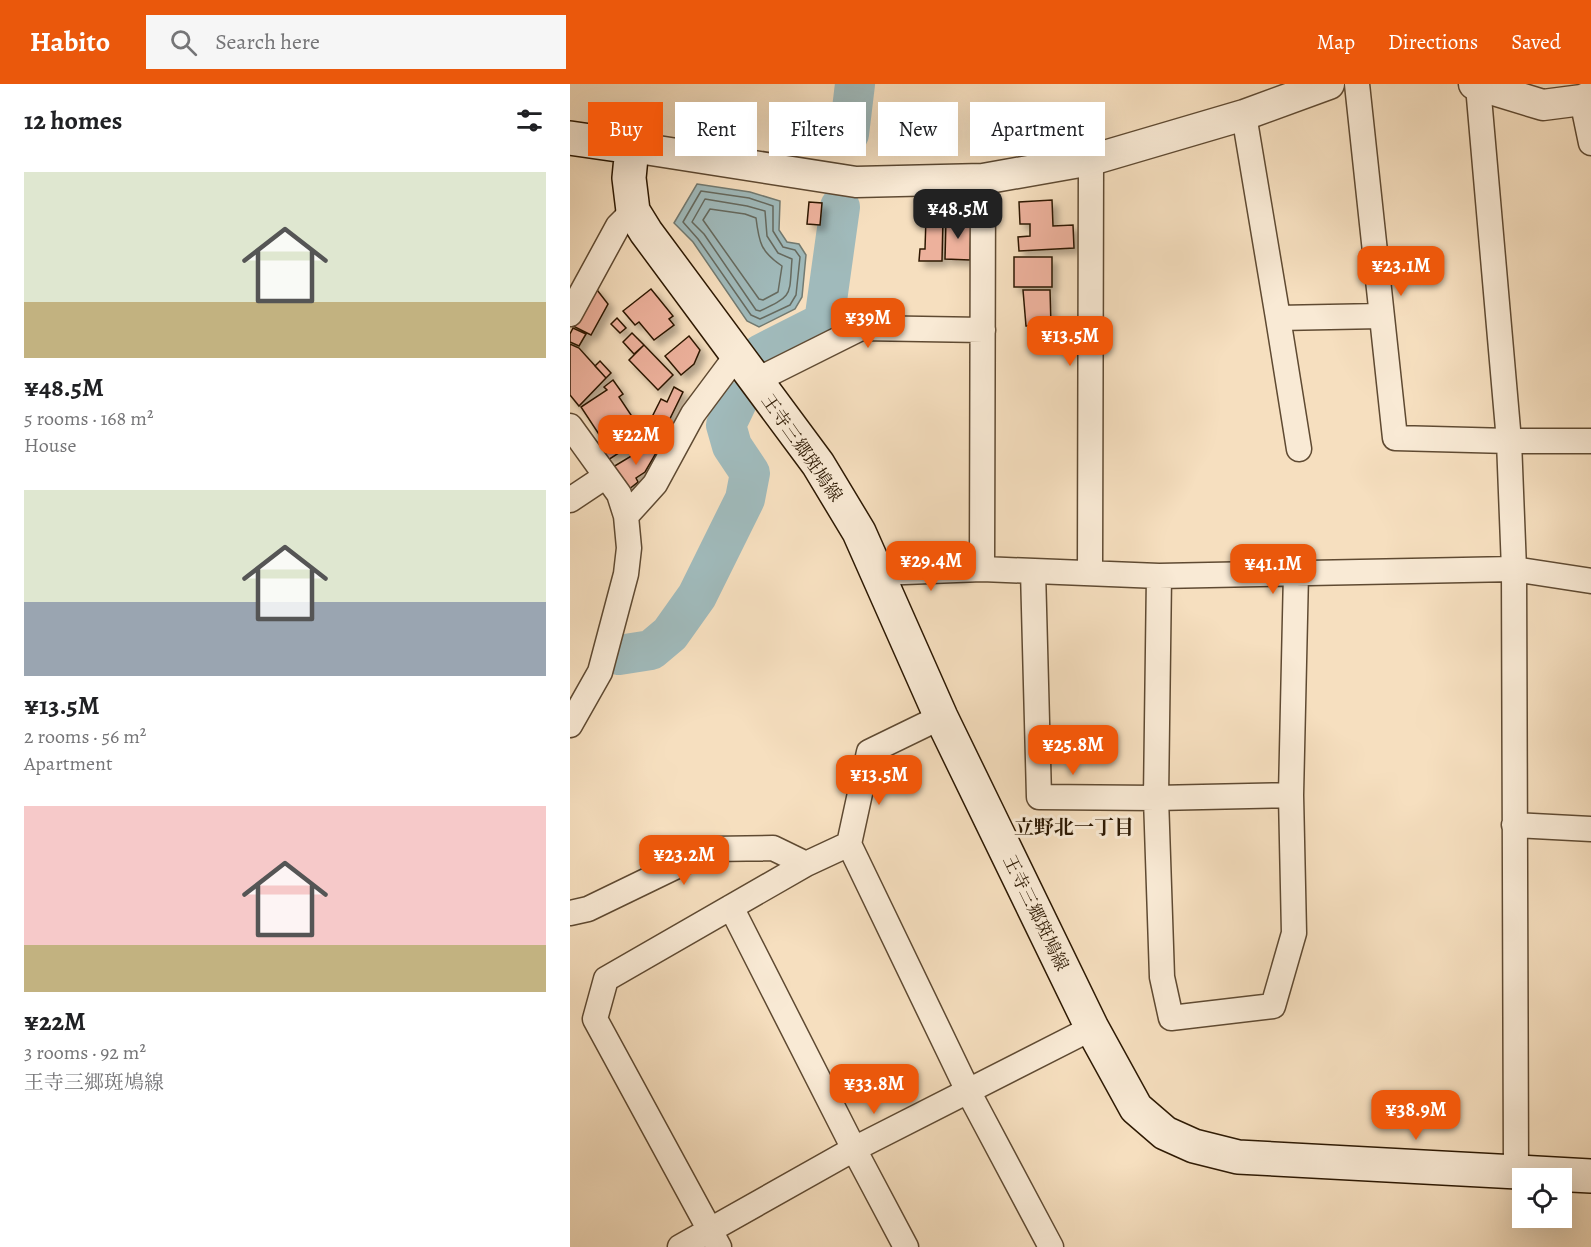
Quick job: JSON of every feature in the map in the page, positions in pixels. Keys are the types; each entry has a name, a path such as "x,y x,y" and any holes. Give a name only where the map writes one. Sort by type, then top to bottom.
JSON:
{"main road":[{"path":"570,138 588,141"},
{"name":"王寺三郷斑鳩線","path":"631,156 629,178 633,211 646,232 819,464 859,532 941,717 1092,1028 1136,1108 1165,1133 1194,1146 1238,1157 1512,1171"},
{"name":"王寺三郷斑鳩線","path":"1572,1175 1591,1176"}],"street":[{"path":"663,152 856,182 983,179 1091,160 1244,116 1329,84"},
{"path":"1357,84 1395,438 1591,441"},
{"path":"1516,1168 1514,569 1509,441 1476,85 1543,105 1586,98 1591,143"},
{"path":"1244,116 1299,449"},
{"path":"1090,573 1091,160"},
{"path":"982,569 983,179"},
{"path":"570,315 618,225 633,211"},
{"path":"1278,318 1382,316"},
{"path":"627,516 656,484 693,414 746,368 861,328 983,330"},
{"path":"570,426 619,494 627,516 628,548 626,573 600,672 570,725"},
{"path":"570,500 606,476"},
{"path":"878,573 982,569 1159,576 1514,569 1591,581"},
{"path":"1033,571 1039,797 1156,798 1291,795"},
{"path":"1159,576 1156,798 1162,977 1171,1018 1273,1006 1294,933 1291,795 1296,573"},
{"path":"941,717 869,752 849,844 968,1091 1051,1247"},
{"path":"1514,825 1591,829"},
{"path":"714,1239 595,1019 606,979 806,864 849,844"},
{"path":"570,914 588,909 712,849 773,848 806,864"},
{"path":"731,907 906,1247"},
{"path":"680,1247 714,1239 854,1149 1092,1028"}],"water":[{"path":"697,184 750,192 780,201 779,230 787,242 799,244 806,255 802,297 795,309 759,327 747,321 693,242 674,223"}],"building":[{"path":"1052,200 1053,226 1073,225 1074,248 1019,251 1018,237 1030,236 1030,224 1020,224 1019,202"},
{"path":"809,202 822,203 820,225 807,224"},
{"path":"926,218 943,218 942,261 919,261 920,249 925,249"},
{"path":"946,220 971,221 970,260 945,259"},
{"path":"1014,257 1052,257 1052,287 1014,287"},
{"path":"594,286 608,304 591,335 573,326"},
{"path":"651,289 673,316 669,319 674,325 654,340 639,322 635,325 623,311"},
{"path":"1023,290 1050,290 1051,326 1026,326"},
{"path":"617,318 626,328 620,333 611,324"},
{"path":"573,328 586,334 579,346 570,342"},
{"path":"632,333 644,345 634,354 623,342"},
{"path":"689,336 700,350 694,364 681,375 665,356"},
{"path":"570,344 579,348 606,378 579,406 570,395"},
{"path":"644,345 673,375 658,390 629,360"},
{"path":"600,361 611,373 606,378 595,366"},
{"path":"613,380 623,394 619,397 637,424 606,445 581,407 607,390 604,387"},
{"path":"674,387 683,392 658,443 643,435 661,399 667,402"},
{"path":"632,436 636,442 608,460 604,454"},
{"path":"651,444 659,448 645,472 636,478 638,482 628,490 623,484 625,481 613,467"}],"waterway":[{"path":"853,102 855,84"},
{"path":"761,354 824,322 840,207"},
{"path":"619,655 651,650 670,634 697,596 745,499 750,473 732,446 726,425 737,402"}],"district":[{"name":"立野北一丁目","path":"1074,827"}]}
